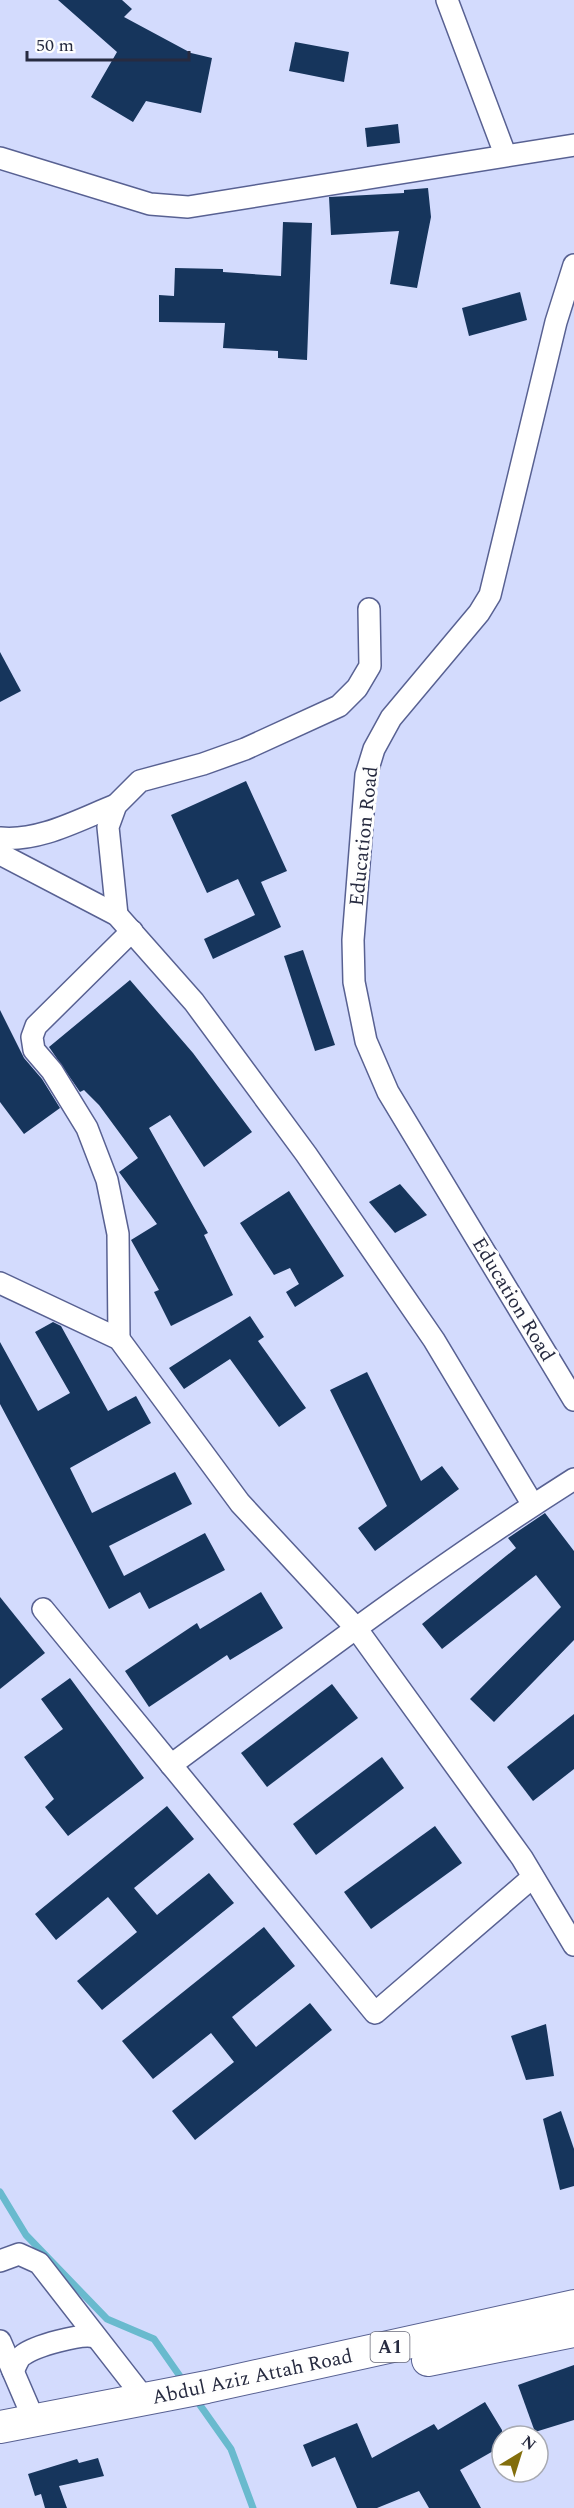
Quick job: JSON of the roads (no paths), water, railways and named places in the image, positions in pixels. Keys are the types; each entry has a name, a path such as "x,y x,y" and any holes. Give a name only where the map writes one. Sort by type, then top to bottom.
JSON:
{"highway":[{"name":"Abdul Aziz Attah Road","path":"0,2444 574,2306"},
{"name":"Abdul Aziz Attah Road","path":"0,2427 144,2398 197,2397 574,2331"}],"street":[{"path":"447,0 506,154"},
{"path":"0,158 150,204 188,207 506,154 574,145"},
{"name":"Education Road","path":"574,265 556,322 490,595 479,613 391,718 374,748 366,775 353,940 354,982 366,1041 388,1092 574,1400"},
{"path":"0,838 18,840 54,830 116,805 140,781 203,764 245,749 339,706 357,688 370,666 369,609"},
{"path":"116,805 108,826 117,915"},
{"path":"0,854 117,915 194,1002 306,1154 434,1340 533,1505"},
{"path":"119,1339 118,1234 107,1180 87,1128 52,1071 34,1050 32,1036 36,1026 132,931"},
{"path":"0,1283 119,1339 240,1503 356,1628 533,1877 574,1945"},
{"path":"171,1765 356,1628 574,1479"},
{"path":"43,1609 375,2013 533,1877"},
{"path":"0,2261 19,2254 39,2264 144,2398"},
{"path":"13,2371 22,2355 34,2350 80,2335 95,2337"},
{"path":"0,2341 34,2420"}],"waterway":[{"path":"0,2192 26,2235 107,2319 154,2339 184,2382"},
{"path":"195,2398 231,2449 253,2508"}]}
